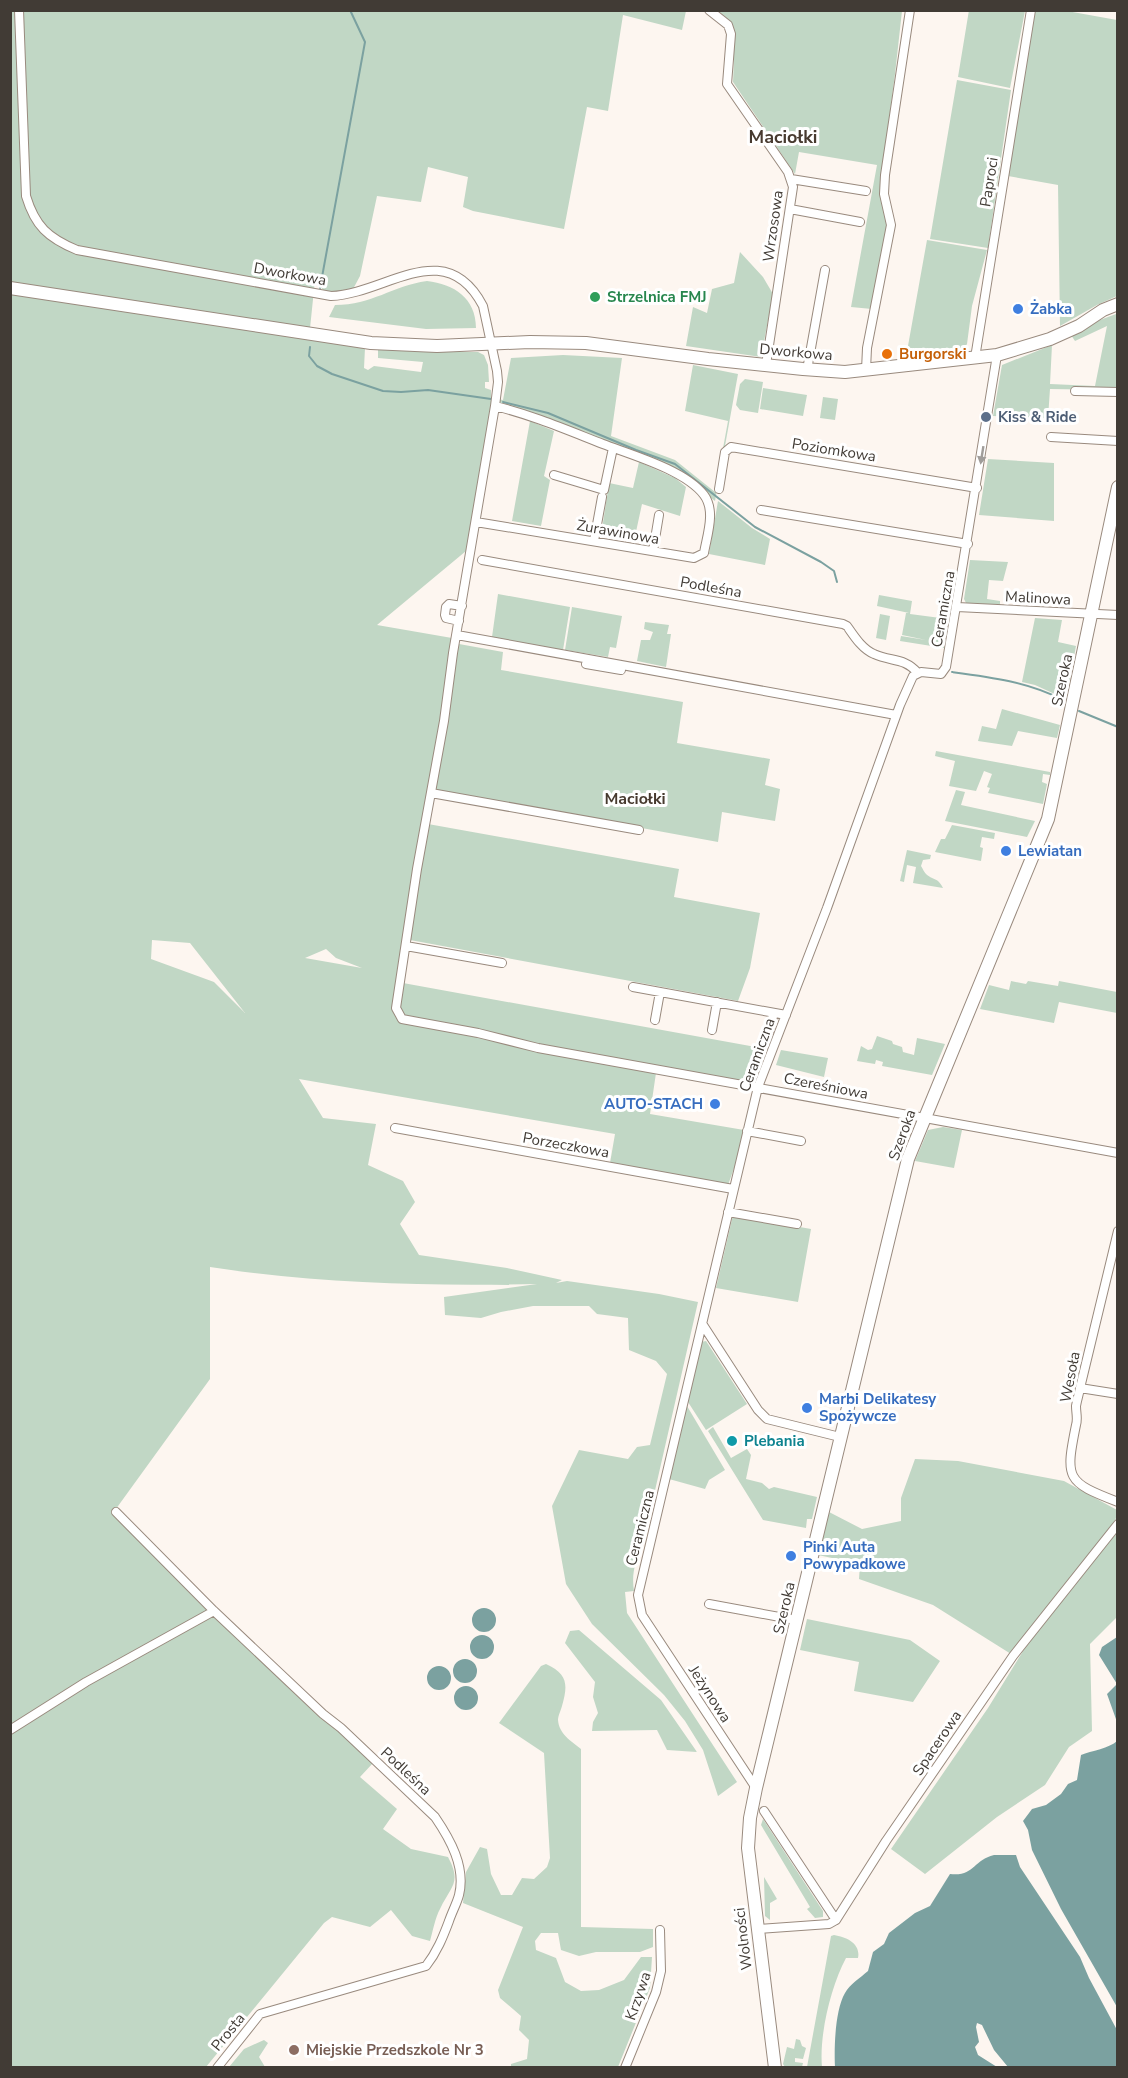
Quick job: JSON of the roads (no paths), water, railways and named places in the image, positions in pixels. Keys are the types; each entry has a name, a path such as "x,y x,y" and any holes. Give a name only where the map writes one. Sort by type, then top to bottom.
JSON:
{"street":[{"name":"Dworkowa","path":"19,10 26,196 31,213 52,238 77,250 331,296 348,296 419,271 445,272 465,282 478,295 486,314 492,344"},
{"name":"Wrzosowa","path":"709,10 728,25 731,34 727,84 788,172 793,187 766,365"},
{"path":"866,370 867,348 891,225 884,194 885,175 910,10"},
{"name":"Paproci","path":"975,358 1031,10"},
{"path":"791,179 866,191"},
{"path":"790,209 860,222"},
{"path":"807,370 825,270"},
{"name":"Dworkowa","path":"17,289 370,343 437,346 585,343 807,370 845,372 997,356 1050,339 1118,303"},
{"name":"Dworkowa","path":"1090,319 1118,311"},
{"path":"492,344 498,382 495,406 406,946 502,963"},
{"name":"Ceramiczna","path":"642,1615 638,1595 758,1087 896,715 913,676 918,673 937,674 945,671 968,544 997,356"},
{"path":"1075,391 1118,392"},
{"path":"495,406 519,412 613,448 604,490 554,475"},
{"path":"1051,437 1118,441"},
{"name":"Poziomkowa","path":"719,489 725,452 731,447 977,488"},
{"name":"Żurawinowa","path":"476,522 694,558 704,553 710,515 704,495 677,475 613,448"},
{"name":"Szeroka","path":"758,1809 756,1788 908,1159 1048,819 1118,487"},
{"path":"594,541 602,497"},
{"path":"761,510 968,544"},
{"path":"653,551 659,515"},
{"name":"Podleśna","path":"482,560 843,624 873,654 910,664 918,673"},
{"path":"459,621 446,618 446,607 449,604 462,606"},
{"name":"Malinowa","path":"957,607 1118,615"},
{"path":"456,638 777,698"},
{"path":"456,638 896,715"},
{"path":"431,793 639,830"},
{"name":"Czereśniowa","path":"406,946 396,1008 402,1019 478,1033 538,1048 1118,1153"},
{"path":"633,987 786,1015"},
{"path":"655,1020 660,992"},
{"path":"712,1030 717,1002"},
{"path":"766,1040 774,1013"},
{"name":"Porzeczkowa","path":"395,1128 733,1189"},
{"path":"747,1131 801,1141"},
{"path":"728,1212 797,1224"},
{"name":"Wesoła","path":"1118,1231 1080,1388 1076,1407 1077,1421 1070,1455 1071,1471 1082,1488 1118,1502"},
{"path":"703,1325 766,1419 840,1437"},
{"path":"1080,1388 1118,1394"},
{"name":"Podleśna","path":"116,1512 214,1611 435,1817 456,1852 460,1873 460,1893 435,1954 426,1966 260,2014"},
{"name":"Spacerowa","path":"836,1920 886,1841 1013,1656 1118,1524"},
{"path":"709,1604 796,1620"},
{"path":"10,1730 86,1682 214,1611"},
{"name":"Jeżynowa","path":"642,1615 756,1788"},
{"path":"757,1929 829,1924 836,1920 758,1809"},
{"name":"Wolności","path":"758,1809 748,1848 771,2053 775,2067"},
{"name":"Krzywa","path":"625,2067 656,1992 661,1971 660,1930"},
{"name":"Prosta","path":"217,2067 260,2014"}],"water":[{"path":"484,1608 492,1612 496,1620 492,1628 484,1632 476,1628 472,1620 476,1612"},
{"path":"482,1635 490,1639 494,1647 490,1655 482,1659 474,1655 470,1647 474,1639"},
{"path":"1117,1637 1117,1684 1099,1655 1102,1647"},
{"path":"465,1659 473,1663 477,1671 473,1679 465,1683 457,1679 453,1671 457,1663"},
{"path":"439,1666 447,1670 451,1678 447,1686 439,1690 431,1686 427,1678 431,1670"},
{"path":"1117,1684 1117,1722 1107,1694"},
{"path":"466,1686 474,1690 478,1698 474,1706 466,1710 458,1706 454,1698 458,1690"},
{"path":"1117,1741 1117,2007 1061,1909 1032,1850 1028,1830 1023,1821 1032,1809 1046,1805 1061,1794 1068,1784 1077,1780 1081,1755"},
{"path":"1016,1855 1020,1867 1080,1957 1117,2030 1117,2067 1008,2067 994,2050 982,2025 977,2023 979,2042 975,2047 978,2055 997,2067 835,2067 839,2009 845,1993 868,1971 873,1952 884,1944 889,1933 915,1913 930,1906 950,1874 969,1871 987,1857"}],"waterway":[{"path":"320,288 365,42 350,10"},
{"path":"310,347 309,356 317,366 332,374 383,391 428,390 491,399"},
{"path":"503,402 548,413 675,464 755,527 834,571 837,582"},
{"path":"952,672 995,678 1023,685 1063,700"},
{"path":"1079,711 1118,727"}],"place":[{"name":"Strzelnica FMJ","path":"595,297"},
{"name":"Żabka","path":"1018,309"},
{"name":"Burgorski","path":"887,354"},
{"name":"Kiss & Ride","path":"986,417"},
{"name":"Lewiatan","path":"1006,851"},
{"name":"AUTO-STACH","path":"715,1104"},
{"name":"Marbi Delikatesy Spożywcze","path":"807,1408"},
{"name":"Plebania","path":"732,1441"},
{"name":"Pinki Auta Powypadkowe","path":"791,1556"},
{"name":"Miejskie Przedszkole Nr 3","path":"294,2050"}],"district":[{"name":"Maciołki","path":"783,137"},
{"name":"Maciołki","path":"635,798"}]}
